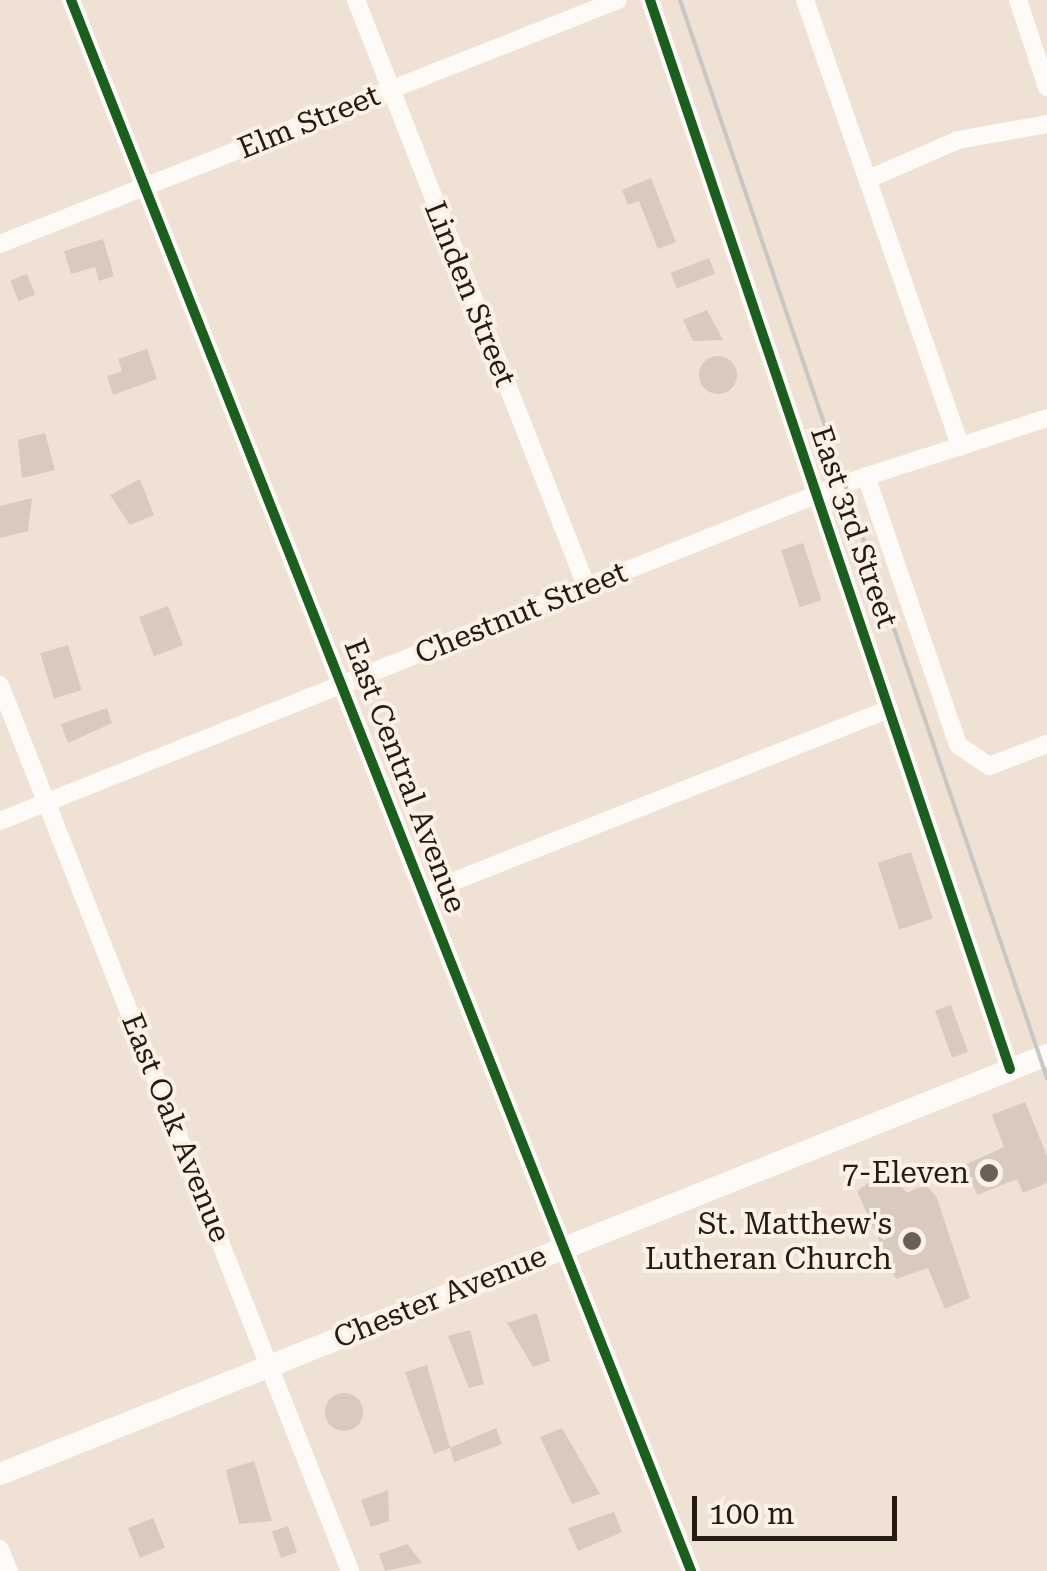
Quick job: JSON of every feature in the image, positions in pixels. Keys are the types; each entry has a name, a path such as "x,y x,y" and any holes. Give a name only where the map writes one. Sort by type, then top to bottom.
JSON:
{"main road":[{"name":"Chester Avenue","path":"0,1474 1047,1054"}],"street":[{"name":"East Central Avenue","path":"71,0 691,1571"},
{"name":"Linden Street","path":"356,0 586,588"},
{"name":"Elm Street","path":"0,244 618,0"},
{"name":"East 3rd Street","path":"650,0 1010,1069"},
{"path":"805,0 871,178 962,447"},
{"path":"1018,0 1047,87"},
{"path":"871,178 958,140 1047,124"},
{"name":"Chestnut Street","path":"0,821 816,495 1047,418"},
{"path":"866,476 958,746 977,763 1000,766 1047,744"},
{"name":"East Oak Avenue","path":"0,686 350,1571"},
{"path":"424,893 889,708"},
{"path":"0,1549 9,1571"}],"building":[{"path":"651,178 676,242 658,249 639,201 628,205 622,190"},
{"path":"103,239 114,276 99,281 95,267 71,274 64,251"},
{"path":"709,258 715,274 677,289 671,273"},
{"path":"27,274 35,294 19,301 10,281"},
{"path":"707,310 723,340 693,341 683,320"},
{"path":"147,349 157,379 113,395 107,376 122,371 118,359"},
{"path":"718,356 732,361 737,375 732,389 718,394 704,389 699,375 704,361"},
{"path":"45,433 55,470 22,478 18,440"},
{"path":"140,479 154,515 130,525 110,495"},
{"path":"32,498 28,531 0,538 0,506"},
{"path":"803,543 822,600 800,607 781,550"},
{"path":"168,606 183,645 154,656 139,617"},
{"path":"68,645 82,690 54,698 40,653"},
{"path":"107,708 112,723 68,743 61,724"},
{"path":"911,852 933,919 899,929 878,863"},
{"path":"951,1005 968,1052 952,1058 935,1011"},
{"path":"1025,1102 1047,1156 1047,1183 1023,1193 1017,1179 977,1195 965,1165 1004,1147 992,1115"},
{"name":"St. Matthew's Lutheran Church","path":"888,1169 907,1193 926,1184 937,1198 970,1298 945,1309 928,1268 896,1279 857,1191"},
{"path":"537,1313 550,1361 533,1367 507,1323"},
{"path":"470,1330 484,1384 469,1388 448,1336"},
{"path":"427,1365 450,1448 434,1454 405,1372"},
{"path":"344,1393 357,1399 363,1412 357,1425 344,1431 331,1425 325,1412 331,1399"},
{"path":"496,1428 502,1444 454,1462 450,1448"},
{"path":"562,1428 600,1494 572,1504 540,1437"},
{"path":"254,1461 272,1521 239,1524 226,1470"},
{"path":"388,1490 389,1521 371,1527 361,1500"},
{"path":"614,1512 622,1532 578,1551 568,1528"},
{"path":"153,1518 165,1548 140,1558 128,1528"},
{"path":"288,1526 297,1552 281,1558 272,1532"},
{"path":"407,1544 422,1563 385,1571 379,1554"}],"railway":[{"path":"680,0 1047,1078"}],"cycle path":[{"path":"71,0 691,1571"},
{"path":"650,0 1010,1069"}],"place":[{"name":"7-Eleven","path":"989,1173"},
{"name":"St. Matthew's Lutheran Church","path":"912,1241"}]}
